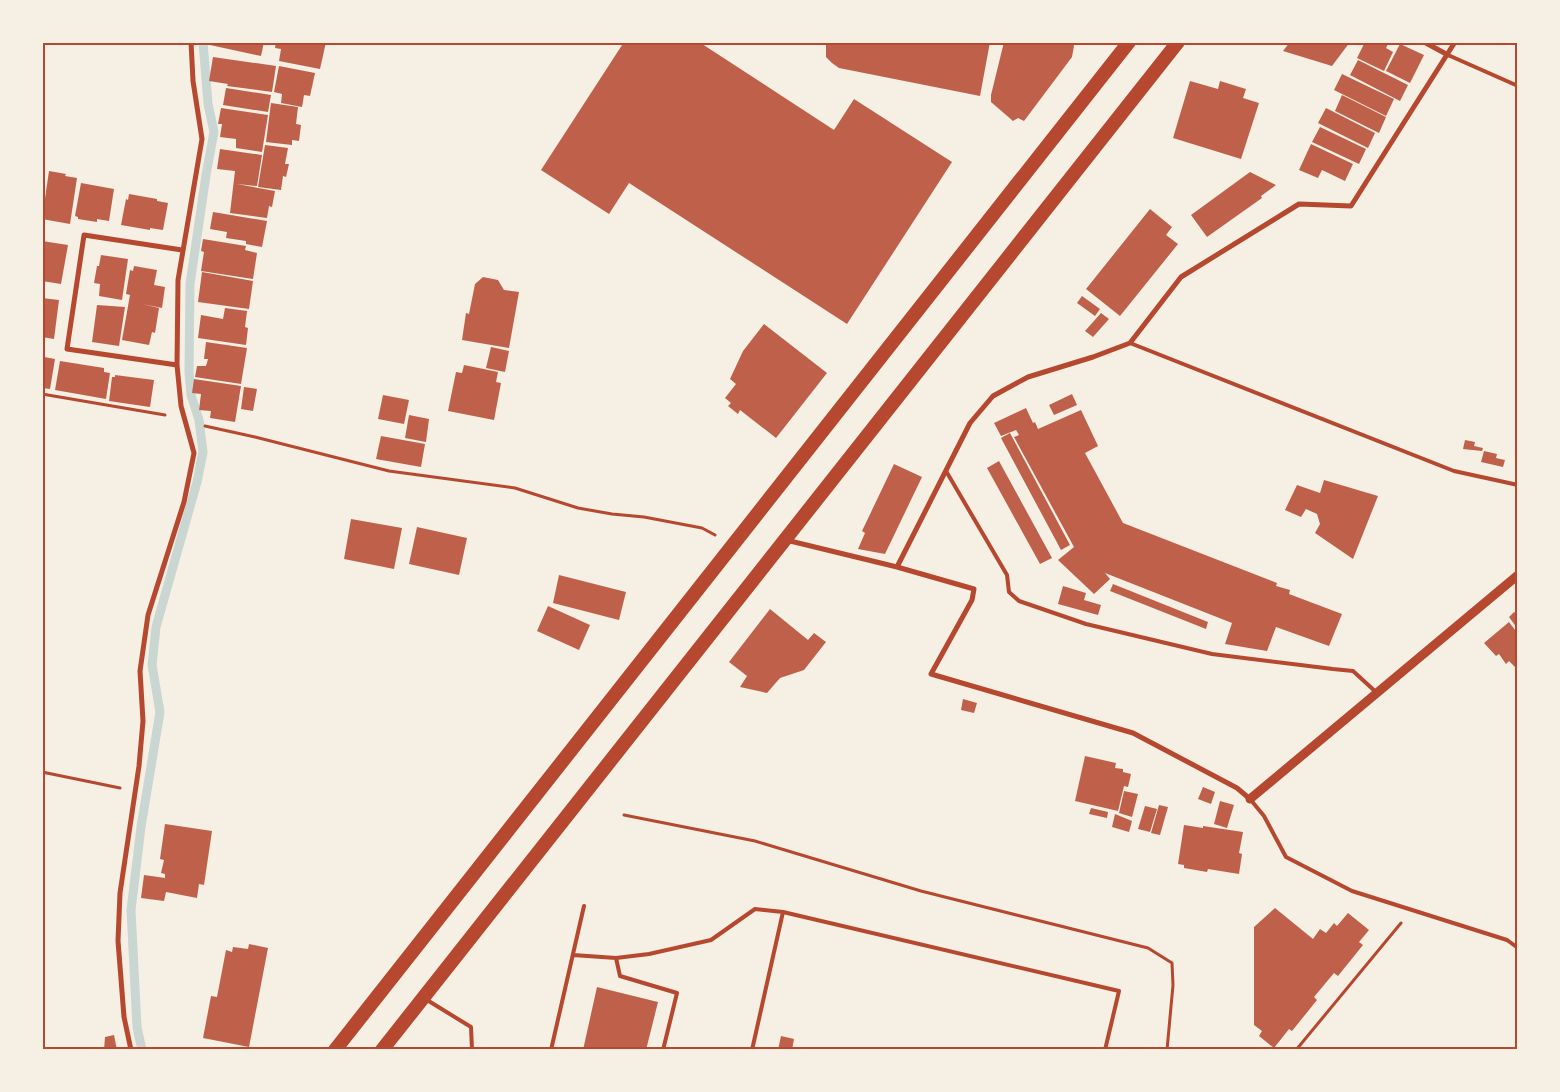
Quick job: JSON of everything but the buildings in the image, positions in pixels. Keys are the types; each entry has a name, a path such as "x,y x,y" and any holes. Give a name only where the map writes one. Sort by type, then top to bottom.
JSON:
{"highway":[{"path":"335,1050 1129,42"},
{"path":"382,1050 1178,42"}],"street":[{"path":"131,1050 124,1017 118,941 120,893 144,720 140,671 148,614 184,502 194,453 181,406 177,365 178,280 202,139 193,81 191,42"},
{"path":"1424,42 1448,55"},
{"path":"897,567 970,423 993,396 1028,377 1093,357 1130,343 1181,277 1299,204 1351,206 1455,42"},
{"path":"177,365 67,349 84,234 182,250"},
{"path":"785,539 897,567 974,589 972,600 931,674 1133,733 1237,788 1250,799 1518,575"}],"lane":[{"path":"1448,55 1518,86"},
{"path":"1130,343 1454,471 1518,485"},
{"path":"946,472 1007,575 1009,592 1019,601 1086,624 1212,654 1353,671 1377,693"},
{"path":"1250,799 1264,816 1286,857 1352,891 1507,940 1518,948"},
{"path":"552,1050 584,906"},
{"path":"573,956 616,958 649,954 711,940 754,909 783,912 1119,991 1105,1050"},
{"path":"752,1050 783,912"},
{"path":"616,958 620,976 677,993 663,1050"},
{"path":"423,998 471,1027 472,1050"}],"path":[{"path":"42,394 185,418 211,428 255,437 389,471 515,488 578,508 644,517 702,528 733,545"},
{"path":"42,772 135,791"},
{"path":"624,815 755,841 921,891 1148,948 1172,962 1173,985 1167,1050"},
{"path":"1296,1050 1411,910"}],"waterway":[{"path":"142,1050 137,1027 131,910 141,827 160,712 152,665 156,627 197,482 203,452 199,420 191,395 189,372 190,284 214,132 208,104 203,42"}]}
